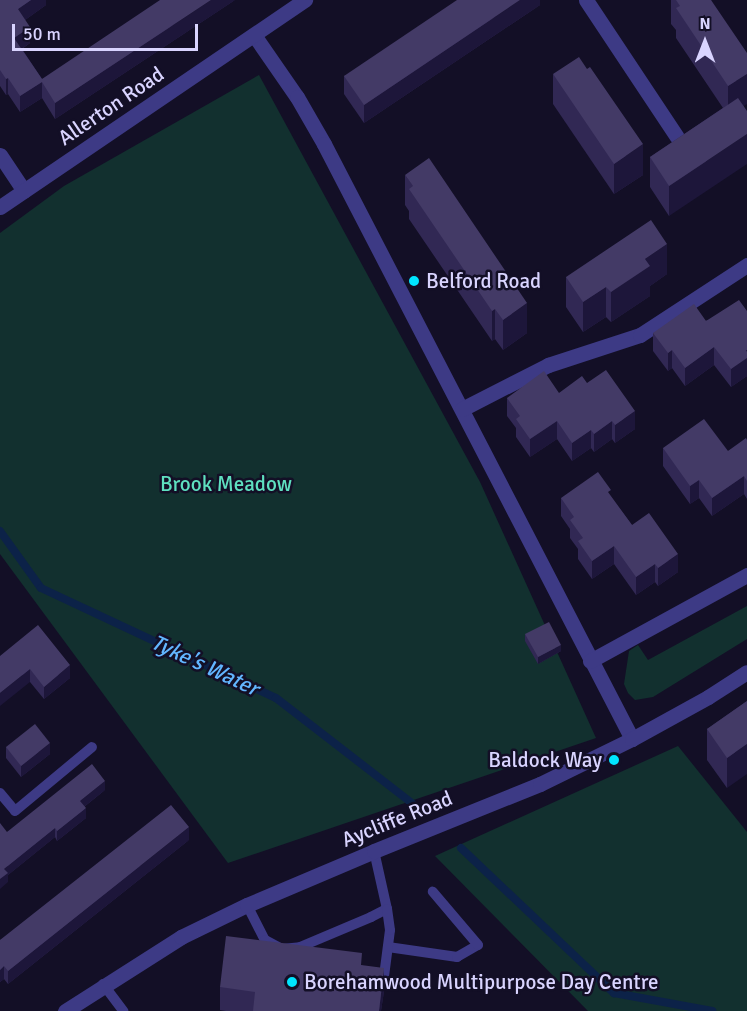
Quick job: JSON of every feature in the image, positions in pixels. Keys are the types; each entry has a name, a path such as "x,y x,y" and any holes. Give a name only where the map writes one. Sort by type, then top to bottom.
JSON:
{"street":[{"name":"Allerton Road","path":"0,207 305,0"},
{"path":"586,0 677,137"},
{"path":"254,35 297,97 324,144 632,739"},
{"path":"0,155 24,191"},
{"path":"462,409 548,365 640,335 747,265"},
{"path":"590,661 747,575"},
{"name":"Aycliffe Road","path":"65,1011 103,984 181,937 247,905 374,850 540,784 632,739 708,697 747,672"}],"lane":[{"path":"0,793 15,811 92,747"},
{"path":"374,850 390,930 383,984"},
{"path":"388,947 457,957 478,945 433,892"},
{"path":"247,905 266,940 282,949 300,947 387,909"},
{"path":"103,984 123,1011"}],"green space":[{"name":"Brook Meadow","path":"259,75 480,482 596,738 228,863 0,554 0,233 64,186"},
{"path":"747,606 747,639 653,697 635,700 628,693 624,684 629,651 638,645 648,660"},
{"path":"678,746 747,832 747,1011 588,1011 435,856"}],"building":[{"path":"0,0 31,0 18,9 30,27 14,38 42,79 160,0 211,0 55,103 42,82 20,96 0,70"},
{"path":"457,0 520,0 364,105 344,76"},
{"path":"676,0 711,0 747,53 747,74 728,86 676,8 680,6"},
{"path":"579,57 587,69 590,67 643,144 614,164 553,74"},
{"path":"738,98 747,111 747,134 669,186 650,157"},
{"path":"429,158 527,303 503,320 495,309 492,311 409,189 413,186 405,175"},
{"path":"651,220 667,244 645,259 650,266 611,292 606,287 583,302 566,277"},
{"path":"739,300 747,311 747,358 731,369 714,347 685,368 672,350 668,353 653,333 694,304 706,321"},
{"path":"606,370 635,411 615,425 612,421 594,434 591,430 572,443 557,421 530,439 516,419 520,416 507,398 544,371 559,393 582,376 587,383"},
{"path":"704,419 728,451 746,438 747,440 747,481 744,476 712,498 699,480 690,486 663,448"},
{"path":"598,472 611,490 608,492 632,525 649,513 678,554 658,568 655,564 636,577 614,546 592,561 578,541 583,538 570,520 574,517 561,498"},
{"path":"549,622 561,645 538,657 525,634"},
{"path":"38,625 70,665 44,687 30,669 0,693 0,656"},
{"path":"747,701 747,744 727,758 707,729"},
{"path":"35,724 50,743 21,766 6,747"},
{"path":"92,764 105,781 80,801 86,808 57,831 55,828 4,869 8,873 0,879 0,823 7,832"},
{"path":"171,805 189,827 8,971 4,966 0,970 0,940"},
{"name":"Borehamwood Multipurpose Day Centre","path":"226,936 362,953 361,965 384,968 379,1011 253,1011 255,992 220,987"}],"waterway":[{"name":"Tyke's Water","path":"0,531 41,588 276,698 413,804"},
{"name":"Tyke's Water","path":"461,848 614,993 712,1011"}],"place":[{"name":"Belford Road","path":"414,281"},
{"name":"Baldock Way","path":"614,760"},
{"name":"Borehamwood Multipurpose Day Centre","path":"292,982"}]}
